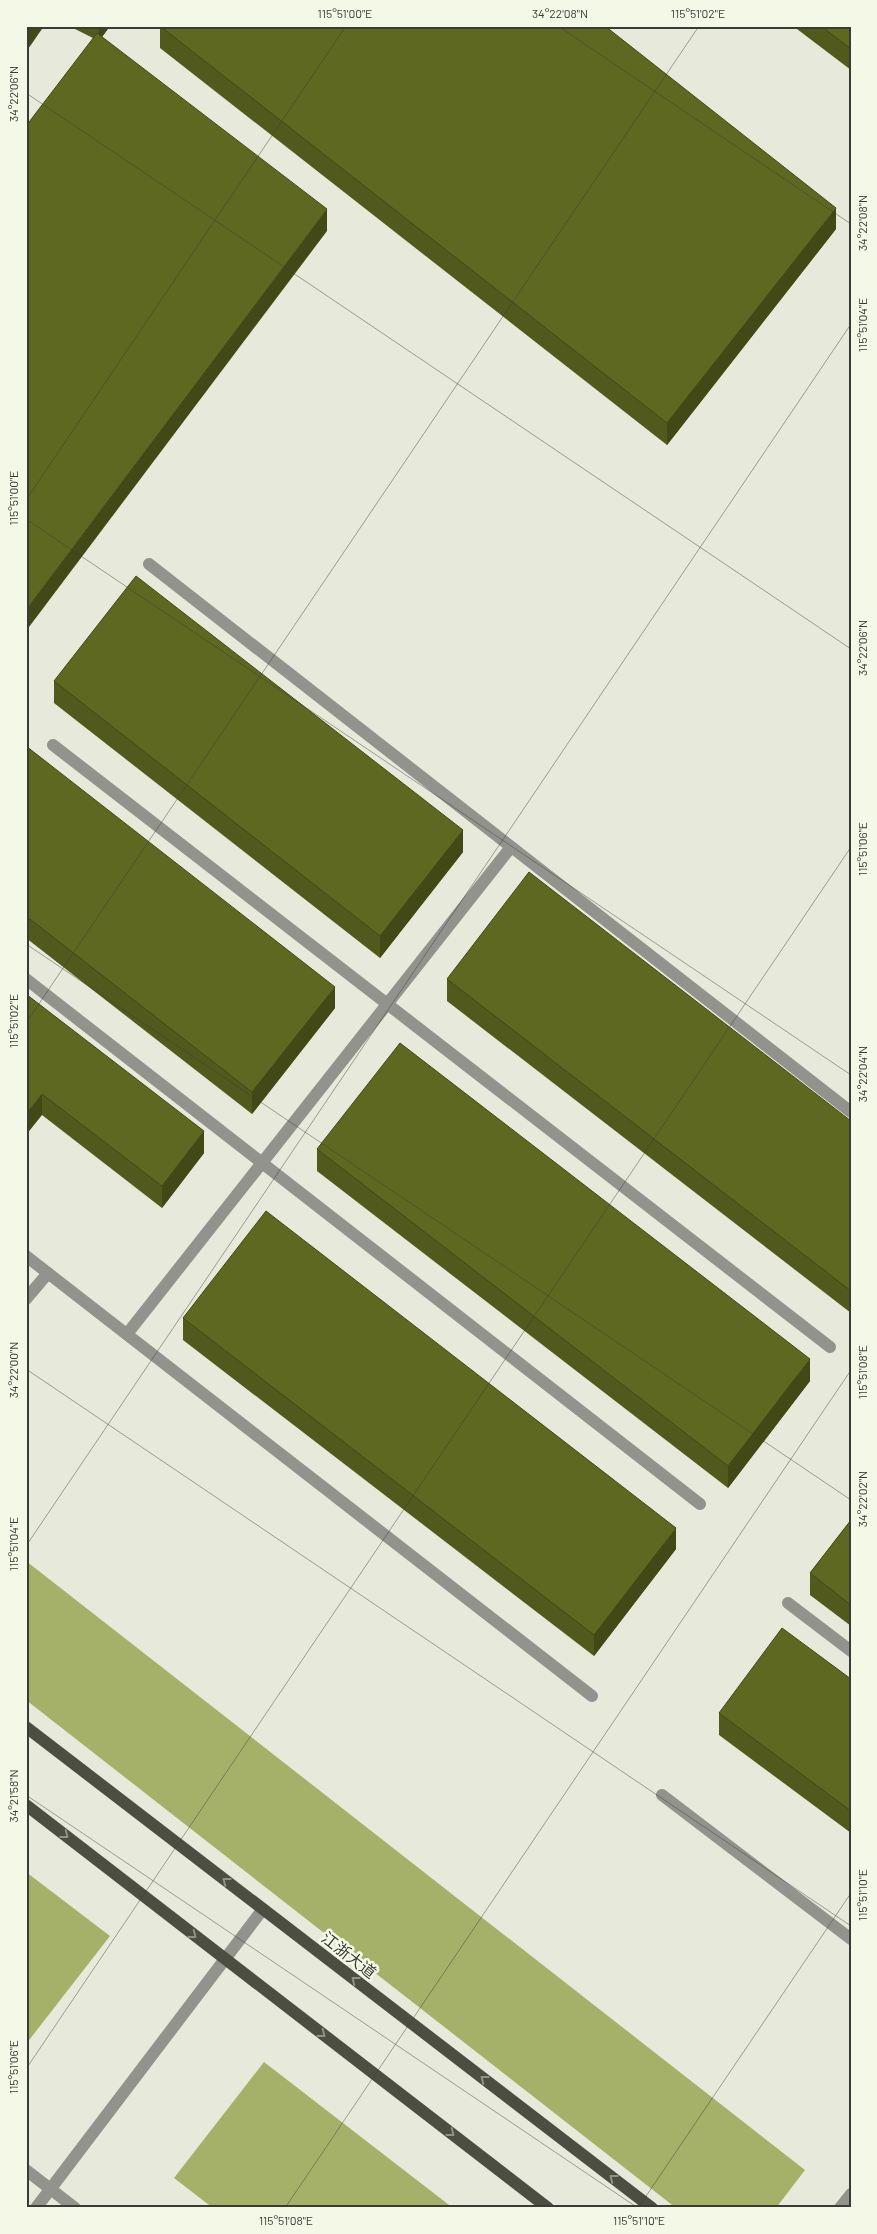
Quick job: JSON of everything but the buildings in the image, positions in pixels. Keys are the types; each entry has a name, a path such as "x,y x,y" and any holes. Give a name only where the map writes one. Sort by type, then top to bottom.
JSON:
{"main road":[{"name":"江浙大道","path":"26,1727 652,2208"},
{"path":"26,1806 548,2208"}],"lane":[{"path":"149,564 851,1112"},
{"path":"53,745 830,1347"},
{"path":"126,1334 511,847"},
{"path":"26,979 700,1504"},
{"path":"26,1256 592,1696"},
{"path":"26,1299 48,1273"},
{"path":"788,1603 851,1651"},
{"path":"662,1795 851,1939"},
{"path":"36,2208 263,1909"},
{"path":"26,2170 75,2208"},
{"path":"840,2208 851,2194"}],"green space":[{"path":"26,1561 805,2170 776,2208 676,2208 26,1700"},
{"path":"26,1872 110,1936 26,2044"},
{"path":"264,2062 453,2208 213,2208 174,2178"}]}
